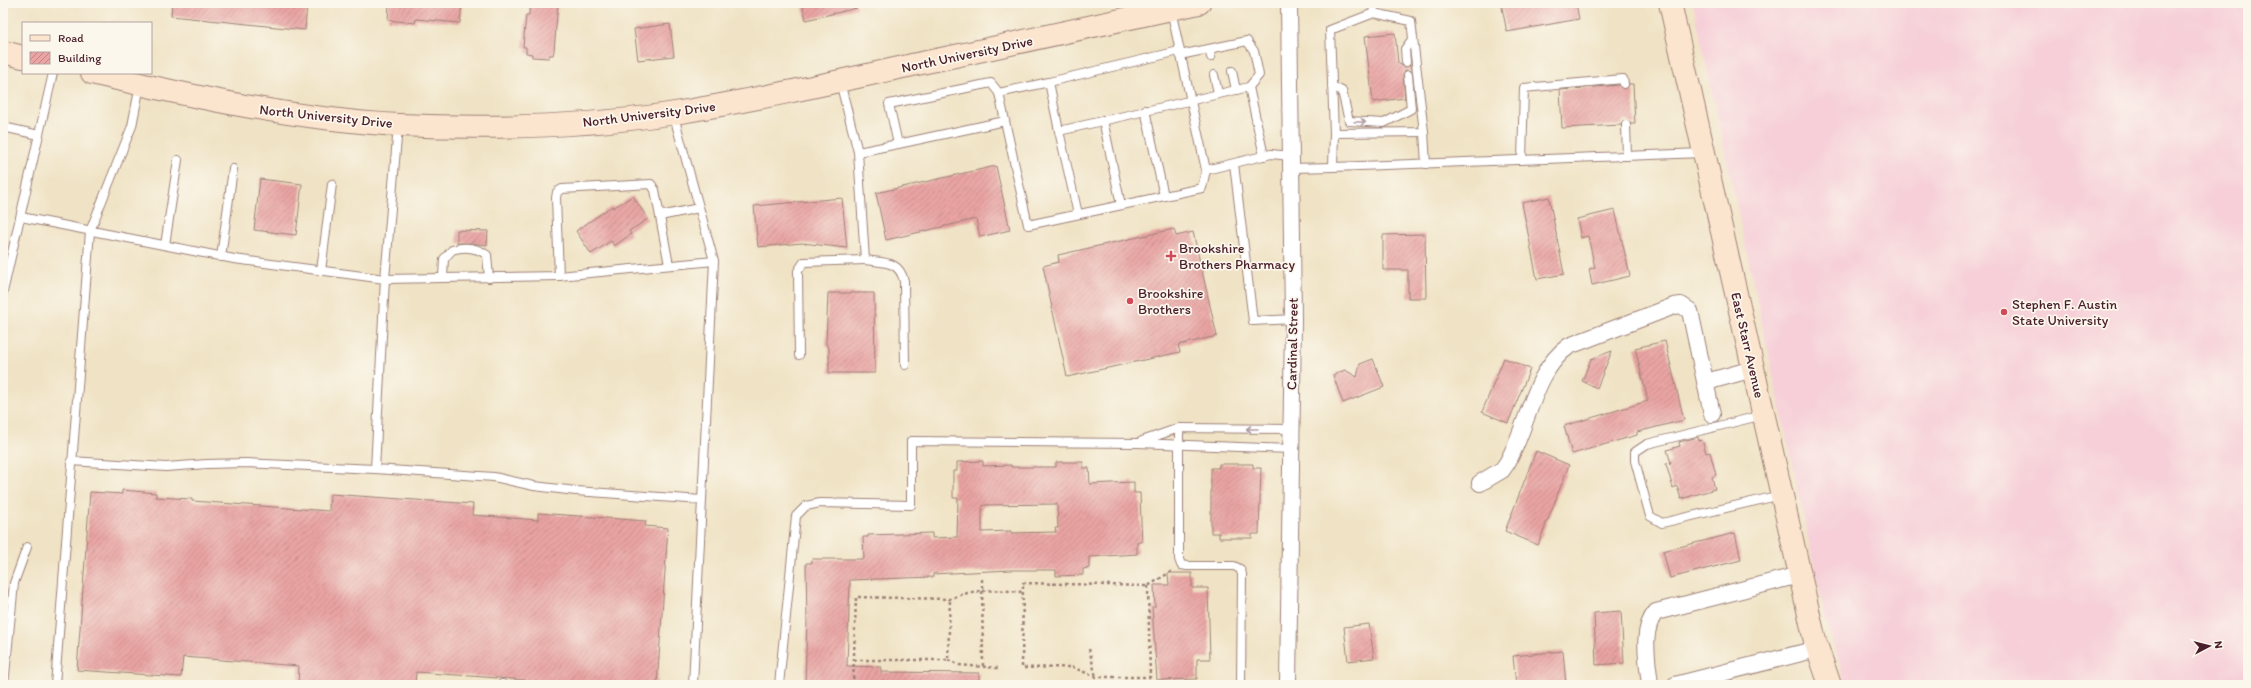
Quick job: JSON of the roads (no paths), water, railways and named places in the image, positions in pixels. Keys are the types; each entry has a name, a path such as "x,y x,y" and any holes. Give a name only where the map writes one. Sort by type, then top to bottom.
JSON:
{"main road":[{"name":"North University Drive","path":"96,74 259,109 398,125 528,126 626,119 673,113 840,81 1199,3"},
{"name":"East Starr Avenue","path":"1670,3 1817,649 1830,685"},
{"path":"3,52 22,57"}],"street":[{"name":"Cardinal Street","path":"1288,685 1293,319 1289,3"},
{"path":"1480,483 1502,470 1507,463 1546,370 1559,353 1569,346 1681,304 1690,311 1712,414"},
{"path":"1706,382 1753,369"},
{"path":"1650,685 1647,632 1649,622 1656,612 1800,575"},
{"path":"1675,685 1817,649"}],"lane":[{"path":"1373,3 1374,13"},
{"path":"898,144 889,104 991,83 999,94 1028,225 1202,188 1206,170 1171,9"},
{"path":"1333,167 1334,133 1330,30 1374,13 1411,21 1424,132 1426,164"},
{"path":"1406,62 1405,49 1413,38"},
{"path":"999,94 1180,53 1210,53 1228,49 1248,41 1254,51 1259,75 1249,87 1190,99 1059,131"},
{"path":"1232,71 1236,90"},
{"path":"3,292 53,74"},
{"path":"1214,75 1218,93"},
{"path":"1332,86 1342,91 1349,121 1384,123 1411,109 1408,75"},
{"path":"1522,160 1524,88 1623,79 1624,84"},
{"path":"840,81 858,152 866,260"},
{"path":"1049,82 1078,214"},
{"path":"55,685 71,461 90,232 132,126 141,84"},
{"path":"1249,87 1264,156"},
{"path":"1145,110 1164,196"},
{"path":"673,113 714,261 693,685"},
{"path":"1103,120 1121,205"},
{"path":"858,152 1005,121"},
{"path":"375,469 385,279 398,125"},
{"path":"1626,125 1626,156"},
{"path":"3,127 39,135"},
{"path":"1334,133 1424,132"},
{"path":"1206,170 1271,154 1292,162 1333,167 1704,153"},
{"path":"165,245 178,160"},
{"path":"1234,164 1253,321 1293,319"},
{"path":"221,257 233,169"},
{"path":"321,271 332,184"},
{"path":"559,276 556,198 557,192 562,189 651,184 655,190 669,266"},
{"path":"660,216 699,208"},
{"path":"21,217 221,257 385,279 559,276 714,261"},
{"path":"442,277 444,259 452,250 471,248 480,250 487,255 489,278"},
{"path":"798,355 798,271 804,262 866,260 894,264 902,271 904,281 905,365"},
{"path":"1764,415 1647,444 1636,452 1635,461 1650,516 1662,523 1781,494"},
{"path":"1138,443 1179,428 1291,429"},
{"path":"1179,428 1179,559 1181,565 1234,566 1240,569 1242,574 1242,685"},
{"path":"779,685 796,516 806,506 820,503 911,505 911,441 1138,443 1291,449"},
{"path":"71,461 166,467 207,464 246,464 375,469 494,477 534,486 576,491 702,500"},
{"path":"4,685 14,583 27,548"}],"place":[{"name":"Brookshire Brothers Pharmacy","path":"1171,256"},
{"name":"Brookshire Brothers","path":"1130,301"},
{"name":"Stephen F. Austin State University","path":"2004,312"}]}
